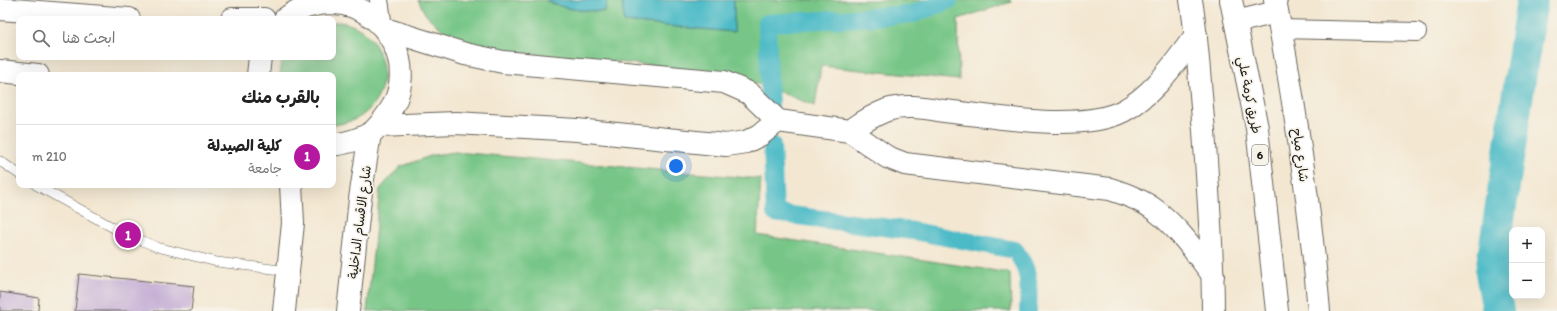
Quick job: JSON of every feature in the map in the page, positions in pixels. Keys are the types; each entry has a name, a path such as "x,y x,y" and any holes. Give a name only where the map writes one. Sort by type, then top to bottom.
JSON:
{"main road":[{"path":"1191,0 1196,35 1213,275 1213,311"},
{"name":"طريق كرمة علي","path":"1231,0 1257,128 1277,311"},
{"path":"289,12 323,3 343,4 361,10 378,21 396,47 401,68 400,89 392,109 375,129 352,142 336,145"},
{"path":"0,10 86,16"},
{"path":"1236,22 1277,14"},
{"name":"شارع مياح","path":"1277,14 1306,188 1319,311"},
{"path":"384,28 465,54 503,62 724,82 749,93 778,121 850,131 888,157 905,164 1110,188 1134,197 1155,209 1173,225 1213,275"},
{"path":"850,131 887,110 910,107 1032,121 1096,120 1123,111 1146,96 1196,35"},
{"path":"258,72 260,60"},
{"path":"0,71 16,73"},
{"path":"375,129 456,123 478,124 577,130 726,145 746,142 760,135 778,121"},
{"name":"شارع الاقسام الداخلية","path":"348,311 360,199 375,129"},
{"path":"284,311 293,223 291,188"}],"street":[{"path":"379,0 384,28"},
{"path":"1277,14 1417,32"}],"lane":[{"path":"0,161 16,172"},
{"path":"41,188 121,232 157,247 217,262 288,271"}],"green space":[{"path":"418,0 545,0 567,8 604,11 607,0 622,0 624,22 734,32 734,0 1010,0 1011,2 958,19 959,80 821,66 815,106 762,85 658,66 510,52 457,43 426,15"},
{"path":"336,22 349,24 363,31 373,42 380,56 383,71 382,86 376,101 362,116 354,120 336,124 336,72 280,72 282,60 336,60"},
{"path":"455,152 761,179 757,235 1010,273 1011,311 367,311 380,189 400,167 433,155"}],"water":[{"path":"545,0 607,0 605,11 589,11 559,6"},
{"path":"622,0 734,0 734,32 624,22"}],"building":[{"path":"79,274 194,286 191,311 75,311"},
{"path":"0,292 39,298 38,311 0,311"}],"waterway":[{"path":"770,108 767,23 913,14 949,0"},
{"path":"1498,311 1491,272 1532,0"},
{"path":"772,145 775,213 913,231 1015,250 1024,265 1028,279 1028,311"}],"place":[{"name":"كلية الصيدلة","path":"128,235"}]}
